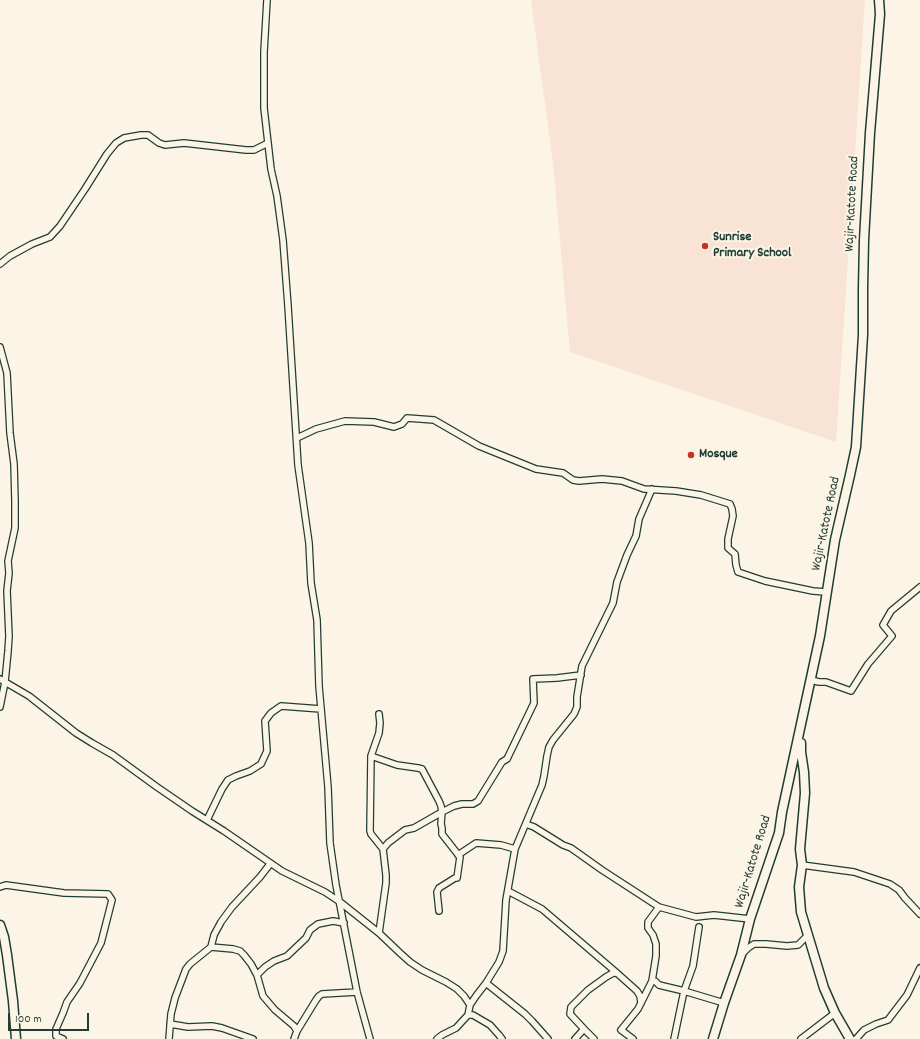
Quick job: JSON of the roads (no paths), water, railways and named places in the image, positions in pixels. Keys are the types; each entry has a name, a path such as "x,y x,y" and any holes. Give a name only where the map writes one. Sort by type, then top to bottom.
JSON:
{"street":[{"path":"267,0 264,52 264,108 271,169 277,196 283,240 298,465 309,543 311,583 316,620 319,686 328,787 330,843 336,885 357,992 370,1039"},
{"name":"Wajir-Katote Road","path":"713,1039 779,833 782,812 820,636 835,540 856,447 863,335 865,225 870,133 880,14 879,0"},
{"path":"0,264 10,256 32,244 50,237 60,226 107,154 116,143 124,138 148,135 159,143 165,145 184,143 246,150 254,150 268,143"},
{"path":"0,347 6,373 10,433 14,464 15,501 15,528 8,561 9,574 7,591 9,636 0,707"},
{"path":"297,438 316,429 345,421 374,422 394,427 402,424 408,418 434,420 479,446 536,469 563,473 573,480 579,481 602,479 622,481 644,489 676,491 700,495 730,504 733,516 728,539 728,548 735,554 738,572 765,581 813,591 826,592"},
{"path":"437,1039 456,1028 468,1015 470,1005 499,962 503,951 506,900 515,849 542,785 549,747 574,714 577,707 577,697 582,666 613,603 617,582 627,554 636,536 639,519 652,489"},
{"path":"811,680 826,682 851,691 868,664 892,636 883,625 891,611 920,587"},
{"path":"379,932 386,883 384,849 388,843 405,830 414,828 454,806 473,804 478,801 502,762 507,759 534,703 533,679 581,675"},
{"path":"3,681 29,696 76,733 113,755 270,864 292,877 325,892 340,902 379,932 410,962 457,989 470,1005"},
{"path":"208,820 222,789 228,780 250,771 262,764 267,751 265,721 271,713 281,706 321,709"},
{"path":"804,712 801,752 806,794 800,849 802,865 799,887 801,912 824,988 835,1013 850,1039"},
{"path":"379,714 379,733 371,756 371,834 384,849"},
{"path":"371,756 397,765 422,769 442,806 442,834 460,856 457,878 442,885 437,892 439,911"},
{"path":"526,824 534,826 570,848 659,907 696,918 714,915 750,920"},
{"path":"458,855 476,843 501,845 515,849"},
{"path":"169,1039 171,1014 175,998 186,970 190,964 211,946 214,935 221,922 232,907 270,864"},
{"path":"802,865 854,872 890,884 899,890 920,914"},
{"path":"0,887 6,885 64,893 108,894 112,900 101,942 85,973 67,1002 56,1029 56,1036 63,1039"},
{"path":"508,890 542,909 637,991 640,996 641,1003"},
{"path":"633,1039 621,1030 641,1003 652,981 656,956 656,944 653,935 648,928 648,922 659,907"},
{"path":"257,975 274,961 287,956 306,938 310,930 318,924 333,921 344,922"},
{"path":"0,925 7,955 16,1039"},
{"path":"674,1039 684,991 694,966 699,927"},
{"path":"741,955 754,944 787,946 798,945 808,935"},
{"path":"211,946 240,951 248,958 257,975 263,996 275,1010 294,1026 297,1031"},
{"path":"856,1039 864,1030 888,1020 907,995 920,968"},
{"path":"594,1039 570,1014 571,1007 588,990 606,977 613,973 618,974"},
{"path":"652,981 655,981 659,985 724,1003"},
{"path":"486,983 525,1014 548,1039"},
{"path":"294,1039 297,1031 316,1000 322,994 357,992"},
{"path":"801,1039 835,1013"},
{"path":"468,1015 490,1025 502,1039"},
{"path":"170,1024 188,1027 212,1026 253,1039"},
{"path":"575,1039 584,1030"}],"place":[{"name":"Sunrise Primary School","path":"705,246"},
{"name":"Mosque","path":"691,455"}]}
